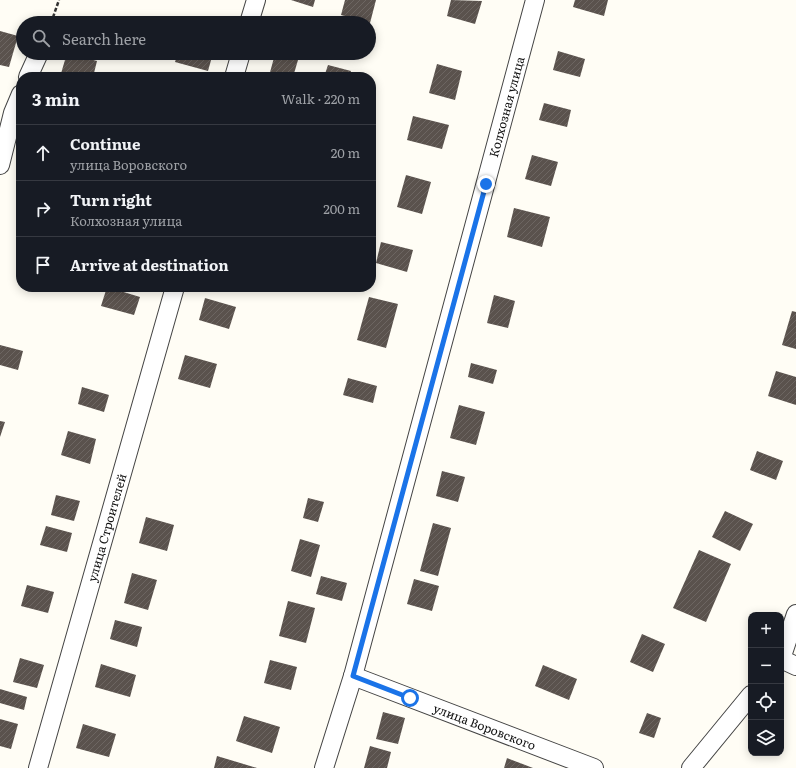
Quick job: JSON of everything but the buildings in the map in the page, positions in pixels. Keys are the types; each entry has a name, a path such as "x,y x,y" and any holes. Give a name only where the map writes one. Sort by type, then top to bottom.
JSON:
{"street":[{"path":"251,16 256,0"},
{"name":"Колхозная улица","path":"324,768 353,676 535,0"},
{"path":"30,72 36,60"},
{"path":"235,72 239,60"},
{"path":"0,165 16,106"},
{"name":"улица Строителей","path":"38,768 173,292"},
{"path":"784,650 796,614"},
{"path":"784,660 796,666"},
{"name":"улица Воровского","path":"353,676 594,768"},
{"path":"691,768 748,699"}],"path":[{"path":"53,16 59,0"}],"route":[{"path":"410,698 353,676 486,184"}]}
